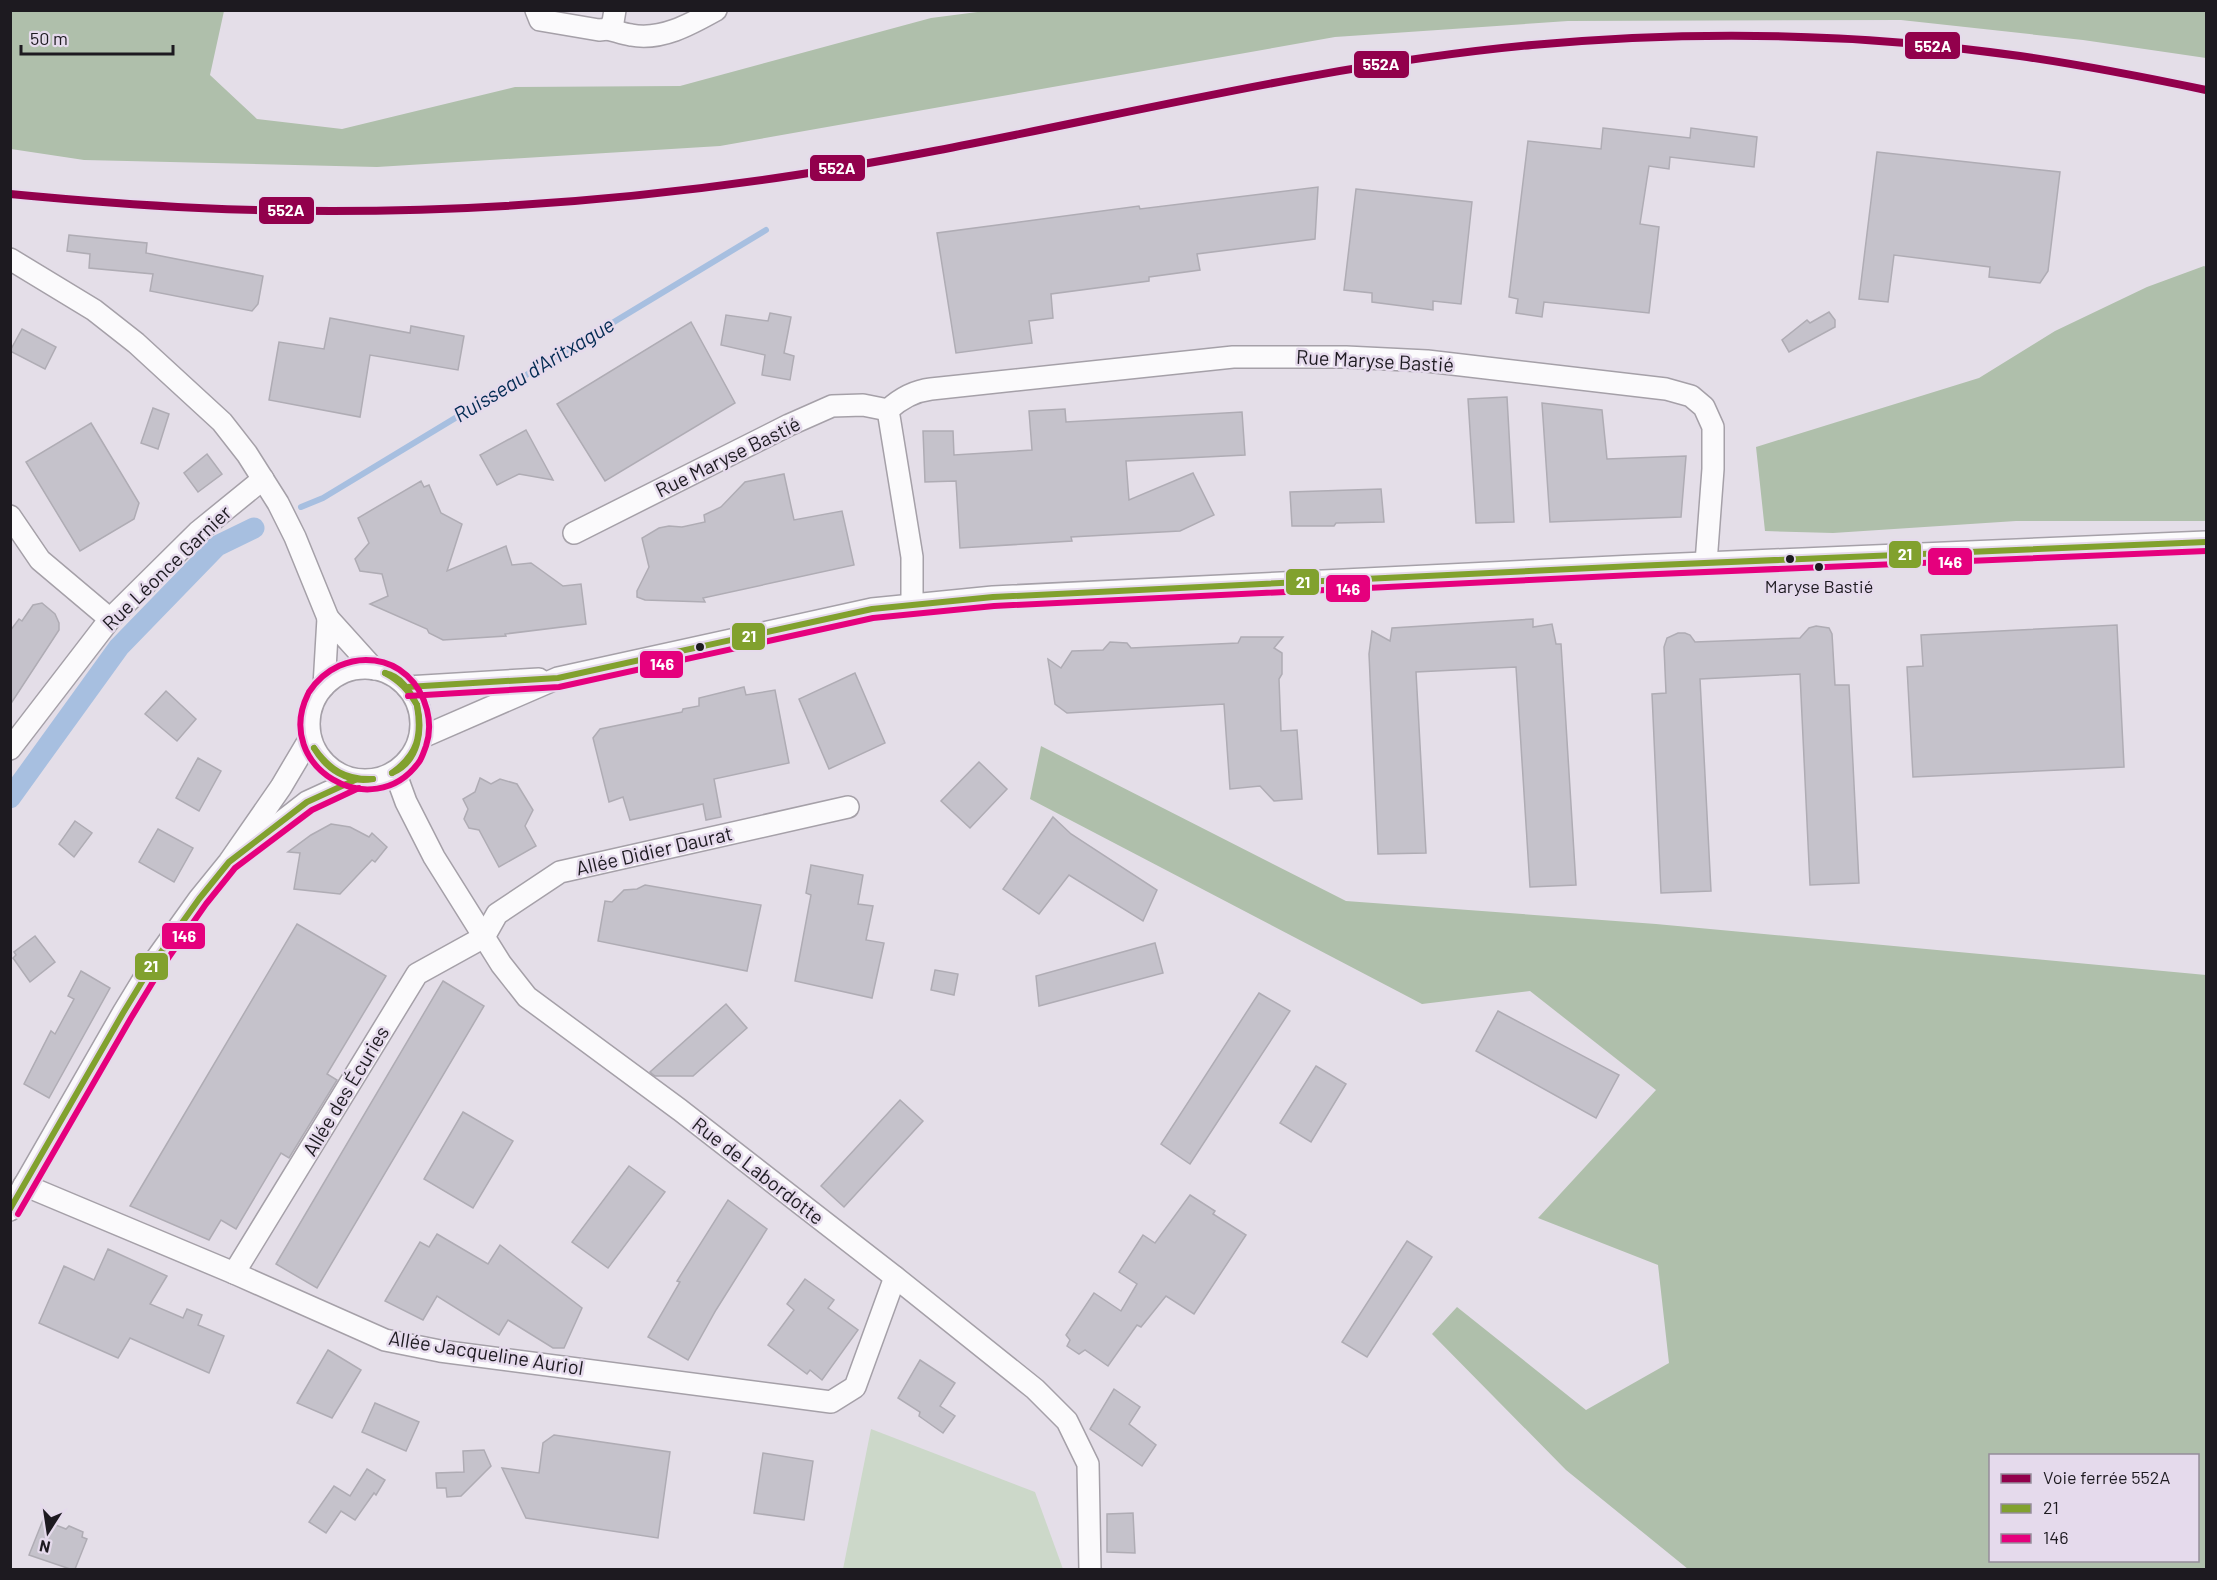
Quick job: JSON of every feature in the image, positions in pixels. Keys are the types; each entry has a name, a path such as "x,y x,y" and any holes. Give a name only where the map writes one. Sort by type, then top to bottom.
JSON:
{"street":[{"path":"536,10 540,20 599,30 611,20 633,36 657,35 686,27 716,10"},
{"path":"10,259 94,310 136,343 222,422 263,479 295,537 328,618 374,669"},
{"name":"Rue Maryse Bastié","path":"574,534 779,430 832,406 863,405 888,410 901,398 921,390 1233,357 1346,357 1427,361 1666,389 1691,396 1704,407 1713,427 1713,469 1706,563"},
{"path":"888,410 912,557 912,604"},
{"name":"Rue Léonce Garnier","path":"10,749 110,620 198,532 263,479"},
{"path":"10,516 40,560 110,620"},
{"path":"407,687 558,678 872,609 993,597 2206,542"},
{"path":"324,686 328,618"},
{"path":"356,669 374,669 392,675 407,687 417,702 421,720 420,738 411,757 395,772 376,780 355,780 340,775 326,766 316,753 310,738 310,710 324,686 338,674 356,669"},
{"path":"420,738 558,678"},
{"path":"10,1210 154,962 199,899 229,862 310,738"},
{"name":"Rue de Labordotte","path":"395,772 418,828 501,964 527,997 690,1118 895,1277 1035,1389 1067,1421 1088,1464 1090,1569"},
{"path":"229,862 308,802 355,780"},
{"name":"Allée Didier Daurat","path":"484,937 497,914 560,872 848,807"},
{"name":"Allée des Écuries","path":"234,1273 417,974 484,937"},
{"name":"Allée Jacqueline Auriol","path":"24,1185 234,1273 385,1340 440,1351 831,1402 855,1387 895,1277"}],"green space":[{"path":"11,10 224,11 210,75 257,119 342,129 515,87 680,86 931,18 993,10 2206,10 2206,58 2083,40 1901,20 1568,21 1335,37 720,146 377,167 84,160 11,149"},
{"path":"2206,267 2206,521 2016,521 1833,533 1765,531 1756,447 1979,378 2055,331 2147,287"},
{"path":"1041,746 1346,901 1656,924 2206,975 2206,1569 1688,1569 1566,1470 1432,1334 1457,1307 1586,1410 1669,1363 1658,1265 1538,1218 1656,1090 1530,991 1422,1004 1030,799"},
{"path":"871,1429 1035,1492 1063,1569 843,1569"}],"building":[{"path":"1603,128 1690,138 1691,128 1757,137 1754,167 1670,157 1669,169 1649,166 1640,224 1659,227 1649,313 1544,302 1542,317 1516,313 1518,299 1509,297 1528,141 1601,149"},
{"path":"1877,152 2060,172 2048,271 2040,283 1989,277 1990,267 1894,255 1888,302 1859,299"},
{"path":"1318,187 1315,239 1197,254 1200,270 1149,277 1149,281 1051,294 1053,318 1029,321 1032,343 956,353 937,233 1139,206 1140,209"},
{"path":"1356,189 1472,202 1461,304 1433,301 1433,310 1372,302 1372,293 1344,290"},
{"path":"69,235 147,243 146,253 263,276 258,304 252,311 150,291 153,274 89,268 90,254 67,251"},
{"path":"1829,312 1835,320 1835,327 1789,352 1782,340 1807,320 1810,323"},
{"path":"770,313 791,317 784,353 794,356 790,380 762,375 765,355 721,345 726,315 768,321"},
{"path":"330,318 410,333 411,326 464,336 458,370 370,355 360,417 269,400 279,342 324,349"},
{"path":"691,322 735,403 605,481 557,404"},
{"path":"22,329 56,347 45,369 10,351"},
{"path":"1507,397 1514,522 1476,523 1468,399"},
{"path":"1542,403 1602,410 1607,459 1686,456 1681,517 1550,522"},
{"path":"153,408 169,414 158,449 141,443"},
{"path":"1065,409 1066,422 1242,412 1245,455 1126,461 1129,500 1193,473 1214,515 1180,531 1071,537 1072,541 960,548 956,481 925,482 923,431 953,431 954,455 1032,450 1029,411"},
{"path":"91,423 139,503 134,519 80,551 26,462"},
{"path":"526,430 553,480 519,474 497,485 480,455"},
{"path":"207,454 222,474 198,492 184,473"},
{"path":"784,474 794,520 842,511 854,565 703,598 705,602 645,600 637,597 637,591 649,567 642,538 659,528 682,527 705,522 704,515 721,507 745,482"},
{"path":"421,481 424,487 429,485 441,513 462,524 447,571 506,546 512,565 531,563 563,586 581,584 586,624 505,634 506,636 443,640 429,633 427,629 370,604 388,596 382,574 360,571 355,559 369,543 358,518"},
{"path":"1381,489 1384,522 1336,523 1334,526 1292,526 1290,492"},
{"path":"42,603 55,614 59,630 10,705 10,631 19,619 22,621 33,605"},
{"path":"1533,619 1533,627 1552,624 1556,644 1561,644 1576,885 1530,887 1516,667 1416,672 1426,853 1378,854 1369,654 1372,631 1390,641 1392,628"},
{"path":"2117,625 2124,767 1913,777 1907,667 1923,666 1921,635"},
{"path":"1816,626 1829,628 1832,634 1835,685 1849,685 1859,883 1810,885 1800,674 1700,679 1711,891 1661,893 1652,694 1666,693 1664,647 1667,638 1678,633 1685,633 1690,635 1695,642 1800,638 1809,628"},
{"path":"1241,637 1283,637 1274,648 1282,653 1282,674 1279,679 1281,731 1297,730 1302,799 1274,801 1260,786 1230,789 1224,704 1067,713 1055,704 1048,659 1061,668 1072,651 1103,650 1110,642 1127,643 1131,648 1238,643"},
{"path":"855,673 885,743 829,769 799,699"},
{"path":"744,687 746,695 775,690 789,763 714,779 721,817 706,820 703,804 630,820 623,797 609,802 593,738 600,729 682,712 683,709 699,706 699,698"},
{"path":"166,691 196,719 177,741 145,714"},
{"path":"198,758 221,771 199,811 176,798"},
{"path":"979,762 1007,789 970,828 941,801"},
{"path":"480,778 491,784 500,779 517,784 533,810 525,826 536,846 499,867 479,830 469,828 464,819 468,809 463,799 475,792"},
{"path":"1053,817 1071,834 1157,890 1143,921 1069,875 1039,914 1003,889"},
{"path":"75,821 92,833 74,857 59,844"},
{"path":"331,824 350,827 369,837 372,833 387,847 375,862 372,860 340,894 294,889 300,853 288,852"},
{"path":"158,829 193,848 174,882 139,862"},
{"path":"811,865 863,875 858,904 873,906 866,940 884,943 872,998 795,981 811,895 806,893"},
{"path":"645,885 761,905 747,971 598,941 605,901 612,902 624,890 637,889"},
{"path":"297,924 386,976 327,1074 337,1080 289,1158 281,1153 236,1229 221,1220 209,1240 130,1206"},
{"path":"35,936 55,962 30,982 13,958 16,955 14,952"},
{"path":"1155,943 1163,973 1039,1006 1036,976"},
{"path":"935,970 958,974 954,995 931,990"},
{"path":"81,971 110,988 49,1098 24,1084 51,1031 55,1034 74,999 68,996"},
{"path":"443,981 484,1006 317,1288 276,1264"},
{"path":"1259,993 1290,1011 1190,1164 1161,1144"},
{"path":"726,1004 747,1028 693,1076 655,1076 650,1072"},
{"path":"1498,1011 1619,1075 1596,1118 1476,1051"},
{"path":"1316,1066 1346,1084 1311,1142 1280,1123"},
{"path":"900,1100 923,1121 844,1207 821,1186"},
{"path":"463,1112 513,1141 473,1208 424,1179"},
{"path":"629,1166 665,1192 608,1268 572,1242"},
{"path":"1190,1195 1215,1211 1213,1214 1246,1235 1194,1314 1166,1296 1141,1327 1137,1325 1108,1366 1085,1350 1079,1354 1067,1346 1070,1340 1066,1335 1094,1293 1121,1311 1137,1284 1119,1272 1143,1235 1155,1243"},
{"path":"728,1200 767,1229 716,1310 688,1360 648,1337 680,1282 677,1281"},
{"path":"437,1234 488,1264 500,1245 582,1308 564,1348 553,1348 508,1320 499,1335 437,1296 423,1320 385,1301 420,1242 429,1247"},
{"path":"1407,1241 1432,1257 1367,1357 1342,1342"},
{"path":"108,1249 167,1276 150,1304 183,1318 187,1309 202,1315 198,1325 224,1336 209,1373 130,1338 118,1358 39,1323 64,1266 94,1280"},
{"path":"805,1279 834,1300 828,1308 858,1330 822,1380 810,1370 807,1374 768,1345 794,1310 787,1304"},
{"path":"328,1350 361,1370 332,1418 297,1403"},
{"path":"920,1360 955,1383 940,1406 955,1416 943,1433 919,1416 920,1412 898,1398"},
{"path":"1114,1389 1140,1407 1129,1424 1156,1445 1142,1466 1090,1429"},
{"path":"375,1403 419,1422 406,1451 362,1432"},
{"path":"554,1435 670,1452 658,1538 526,1518 502,1468 539,1473 543,1443"},
{"path":"484,1450 491,1466 461,1496 447,1497 446,1488 437,1488 436,1473 464,1472 463,1451"},
{"path":"763,1453 813,1461 804,1520 754,1513"},
{"path":"367,1469 385,1480 355,1520 341,1511 326,1533 309,1522 334,1486 350,1496"},
{"path":"1133,1513 1135,1553 1107,1552 1107,1514"},
{"path":"43,1520 66,1529 69,1526 83,1532 82,1537 87,1539 75,1569 29,1555"}],"waterway":[{"name":"Ruisseau d'Aritxague","path":"301,507 323,498 766,230"},
{"name":"Ruisseau d'Aritxague","path":"10,798 119,647 217,546 254,528"}],"rail line":[{"name":"552A","path":"10,194 199,208 343,211 488,207 632,196 704,188 871,163 1247,88 1437,56 1532,45 1654,37 1776,36 1899,42 2043,60 2206,90"}],"transit line":[{"name":"21","path":"407,687 558,678 872,609 993,597 1634,566 2206,542"},
{"name":"146","path":"408,696 559,687 873,618 994,606 1634,575 2206,551"},
{"name":"146","path":"308,694 301,721 304,744 315,764 333,779 354,788 377,789 400,780 420,760 428,737 427,710 419,690 407,675 392,665 375,660 357,661 339,666 323,676 309,692"},
{"name":"21","path":"385,673 396,677 408,690 417,705"},
{"name":"21","path":"385,673 403,686 417,705"},
{"name":"21","path":"392,773 408,759 416,744 419,726 417,705"},
{"name":"21","path":"392,773 408,761 417,744 419,735 417,705"},
{"name":"21","path":"314,748 332,768 339,772 354,778 373,779"},
{"name":"21","path":"314,748 319,756 339,773 355,779 373,779"},
{"name":"21","path":"10,1209 154,962 199,899 229,862 307,802 355,780"},
{"name":"146","path":"18,1214 131,1018 162,967 206,904 235,868 312,810 359,788"}],"place":[{"name":"Maryse Bastié","path":"1819,567"}]}
